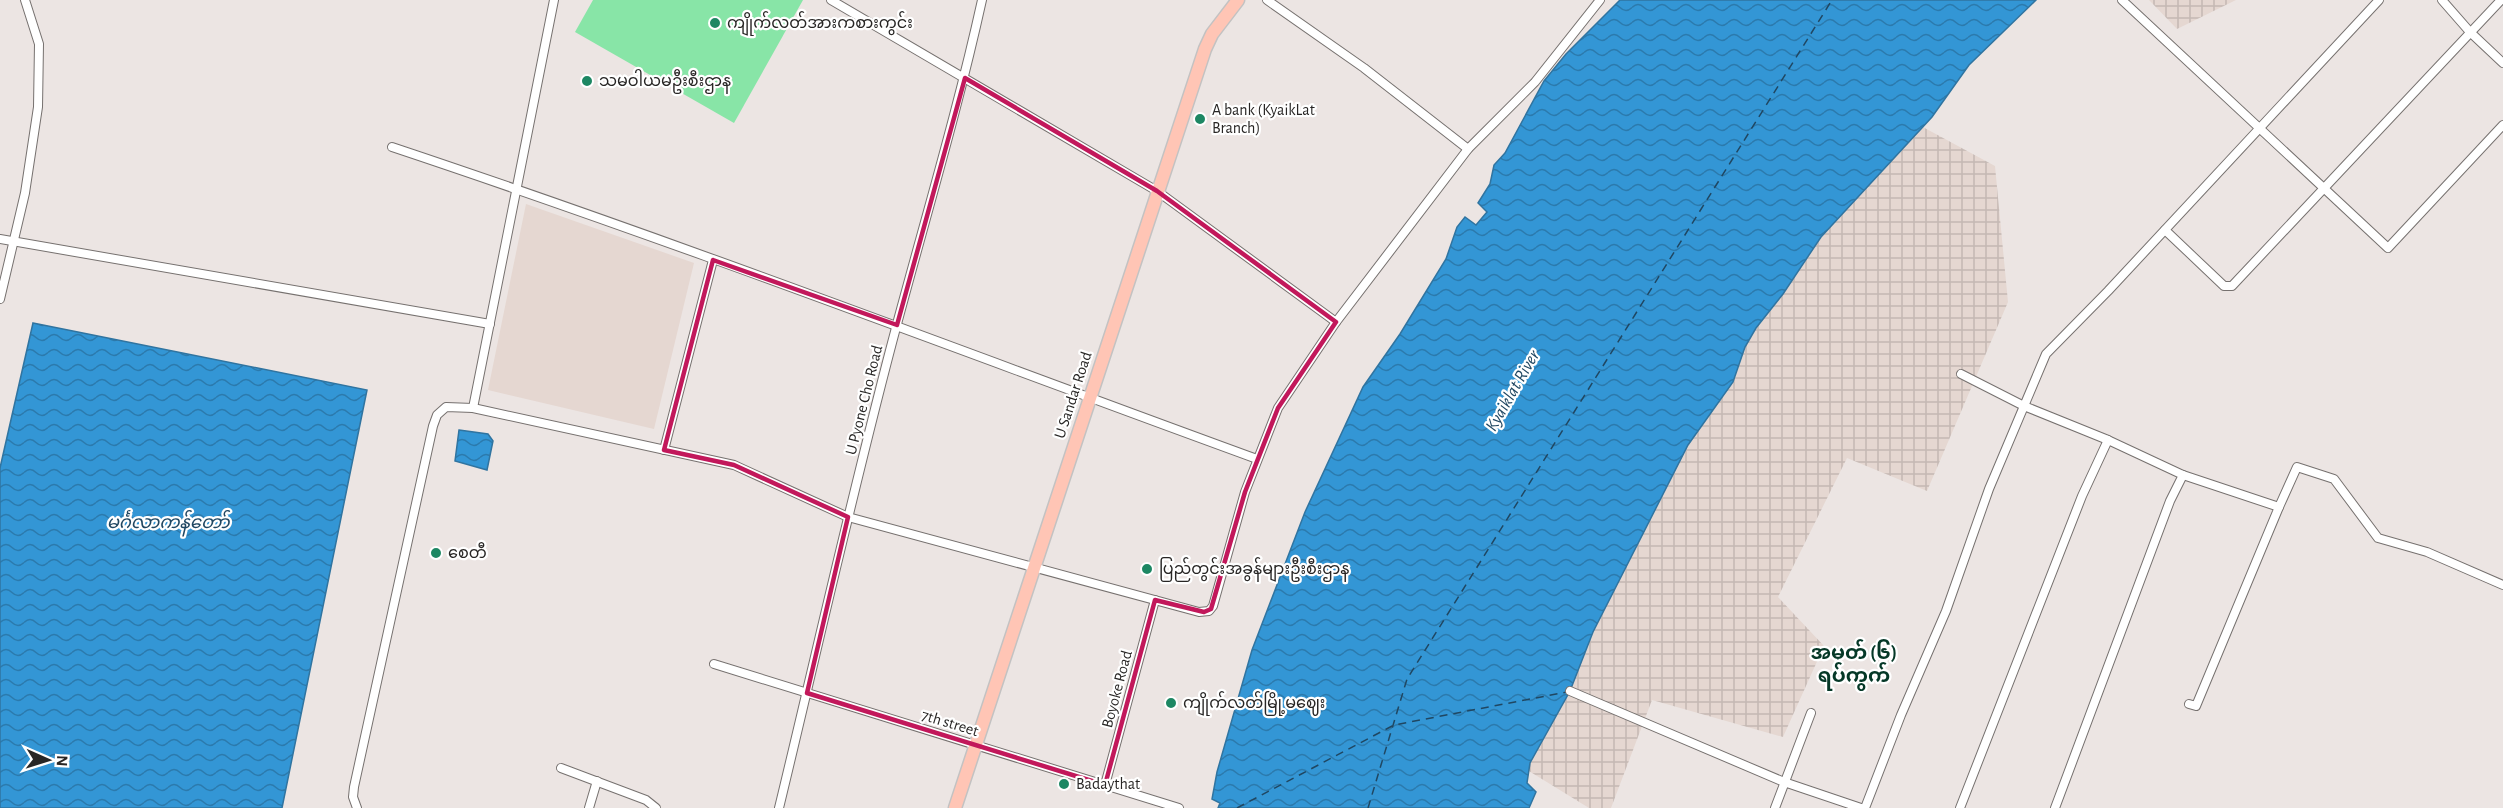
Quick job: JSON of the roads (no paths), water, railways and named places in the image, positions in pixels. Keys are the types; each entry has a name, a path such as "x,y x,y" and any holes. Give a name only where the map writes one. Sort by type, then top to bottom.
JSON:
{"main road":[{"name":"U Sandar Road","path":"956,808 974,745 1205,49 1212,34 1238,0"}],"street":[{"path":"0,299 25,192 38,106 39,44 25,0"},
{"path":"472,408 518,189 554,0"},
{"path":"831,0 1157,191 1336,322"},
{"name":"U Pyone Cho Road","path":"779,808 848,517 897,325 965,78 982,0"},
{"path":"1267,0 1364,68 1468,149"},
{"path":"357,808 353,797 354,787 433,426 437,415 446,407 472,408 734,465 848,517 1155,600 1204,612 1211,609 1257,459 1278,408 1336,322 1468,149 1535,82 1600,0"},
{"path":"2122,0 2388,248 2503,125"},
{"path":"1570,691 1784,782 1863,808 1946,610 1989,489 2046,354 2379,0"},
{"path":"2442,0 2470,32 2503,63"},
{"path":"2164,230 2223,286 2232,286 2501,0"},
{"path":"392,147 518,189 897,325 1257,459"},
{"path":"0,239 490,324"},
{"path":"664,450 714,260"},
{"path":"1961,374 2024,406 2108,440 2183,475 2279,507"},
{"path":"1960,808 2082,496 2108,440"},
{"path":"2189,704 2196,706 2297,467 2334,479 2378,538 2427,552 2503,585"},
{"path":"2055,808 2170,501 2183,475"},
{"name":"Boyoke Road","path":"1105,785 1155,600"},
{"name":"7th street","path":"714,664 1105,785 1159,805 1179,808"},
{"path":"1774,808 1811,713"},
{"path":"561,768 646,800 656,808"},
{"path":"589,808 597,781"}],"water":[{"name":"Kyaiklat River","path":"1620,0 2036,0 1969,65 1932,117 1821,237 1783,294 1756,328 1745,347 1733,382 1688,445 1593,632 1570,691 1530,763 1527,783 1536,792 1529,808 1218,808 1220,803 1212,799 1217,772 1252,650 1305,512 1363,387 1400,334 1446,259 1457,227 1465,217 1476,225 1487,212 1478,203 1490,184 1494,165 1505,153 1544,81 1566,54"},
{"name":"မင်္ဂလာကန်တော်","path":"33,323 367,390 282,808 0,808 0,468"},
{"path":"459,430 488,434 493,441 487,470 455,461"}],"place":[{"name":"ကျိုက်လတ်အားကစားကွင်း","path":"715,23"},
{"name":"သမဝါယမဦးစီးဌာန","path":"587,81"},
{"name":"A bank (KyaikLat Branch)","path":"1200,119"},
{"name":"စေတီ","path":"436,553"},
{"name":"ပြည်တွင်းအခွန်များဦးစီးဌာန","path":"1147,569"},
{"name":"ကျိုက်လတ်မြို့မဈေး","path":"1171,703"},
{"name":"Badaythat","path":"1064,784"}],"district":[{"name":"အမှတ် (၆) ရပ်ကွက်","path":"1854,664"}]}
